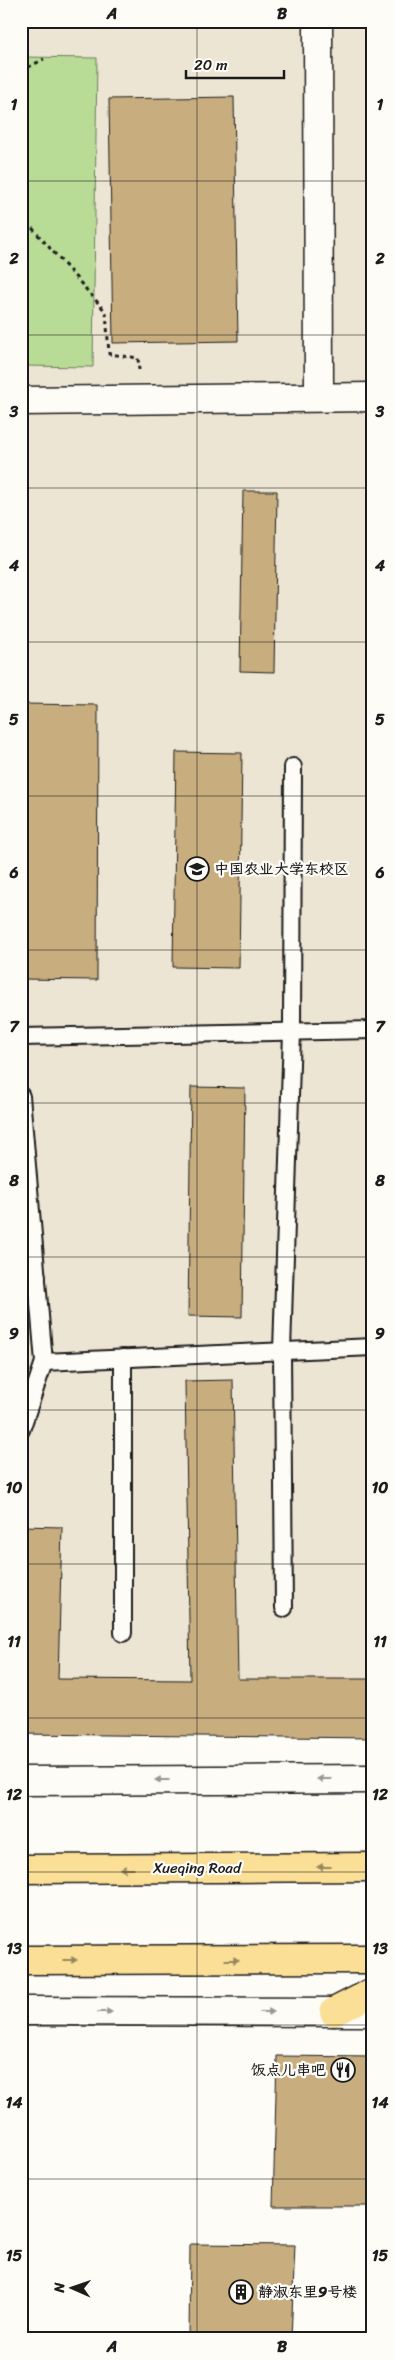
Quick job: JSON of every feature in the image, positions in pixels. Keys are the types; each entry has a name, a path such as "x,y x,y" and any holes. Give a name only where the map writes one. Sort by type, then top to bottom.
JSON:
{"main road":[{"name":"Xueqing Road","path":"21,1869 373,1867"},
{"path":"21,1960 373,1959"},
{"path":"334,2012 373,1992"}],"street":[{"path":"318,21 319,397"},
{"path":"21,401 373,397"},
{"path":"21,1781 373,1778"},
{"path":"21,2011 373,2012"}],"lane":[{"path":"284,1608 282,1351 292,1032 293,766"},
{"path":"21,1037 373,1030"},
{"path":"21,1096 29,1277 44,1362 21,1430"},
{"path":"44,1362 373,1347"},
{"path":"123,1358 123,1632"}],"path":[{"path":"21,71 44,59"},
{"path":"21,207 27,222 106,312 109,354 138,358 141,400"}],"shaded area":[{"name":"中国农业大学东校区","path":"21,21 373,21 373,1716 21,1723"}],"green space":[{"path":"21,57 97,58 93,367 21,366"}],"building":[{"path":"234,97 238,341 113,343 109,99"},
{"path":"243,491 277,491 274,672 240,671"},
{"path":"21,704 98,705 97,980 21,979"},
{"path":"176,752 242,753 239,968 173,967"},
{"path":"191,1087 245,1088 242,1317 188,1316"},
{"path":"233,1380 238,1679 373,1679 373,1738 21,1734 21,1526 62,1527 58,1679 190,1680 185,1381"},
{"path":"277,2056 373,2057 373,2206 273,2206"},
{"name":"静淑东里9号楼","path":"190,2244 295,2245 291,2339 189,2339"}],"place":[{"name":"中国农业大学东校区","path":"197,869"},
{"name":"饭点儿串吧","path":"343,2070"},
{"name":"静淑东里9号楼","path":"241,2292"}]}
